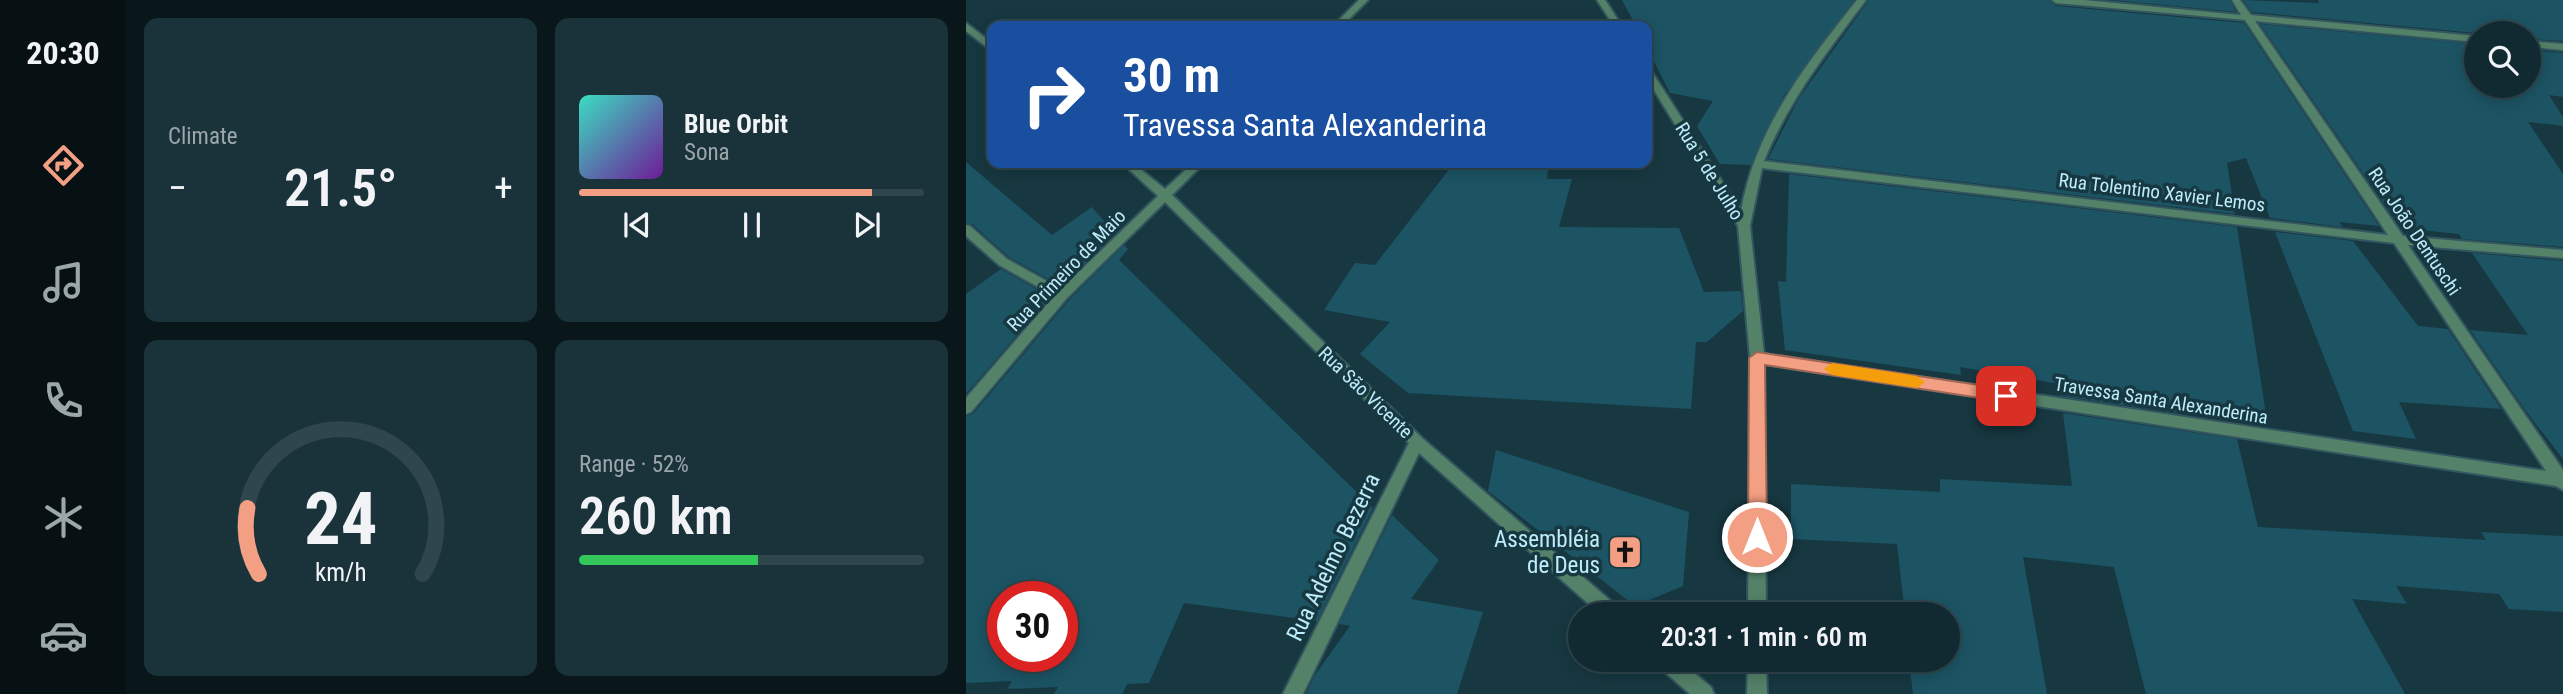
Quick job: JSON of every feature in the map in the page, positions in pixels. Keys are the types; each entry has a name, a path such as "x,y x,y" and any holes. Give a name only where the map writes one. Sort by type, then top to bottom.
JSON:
{"street":[{"path":"1342,21 1364,0"},
{"path":"1601,0 1615,21"},
{"path":"1744,226 1757,164 1781,112 1803,74 1862,0"},
{"path":"2056,0 2464,38"},
{"name":"Rua João Dentuschi","path":"2236,0 2562,481"},
{"path":"966,26 987,44"},
{"path":"2541,45 2563,47"},
{"name":"Rua 5 de Julho","path":"1652,80 1744,226 1757,358 1757,602"},
{"name":"Rua Tolentino Xavier Lemos","path":"1757,164 2399,240 2563,254"},
{"name":"Rua São Vicente","path":"1133,168 1166,196 1417,442 1599,602"},
{"name":"Rua Primeiro de Maio","path":"966,408 1062,295 1194,168"},
{"path":"966,229 1003,262 1062,295"},
{"name":"Travessa Santa Alexanderina","path":"1757,358 2562,481"},
{"name":"Rua Adelmo Bezerra","path":"1293,694 1417,442"},
{"path":"1679,672 1704,694"},
{"path":"1758,672 1758,694"}],"building":[{"path":"1622,0 1854,0 1783,97 1751,165 1720,164 1697,126 1713,101 1670,93 1652,58 1652,21 1633,21"},
{"path":"1869,0 2049,0 2056,6 2244,23 2379,226 2339,222 2343,227 2270,218 2246,158 2227,163 2235,214 1768,159 1799,98"},
{"path":"2112,0 2230,0 2236,12"},
{"path":"2243,0 2319,3 2318,0 2563,0 2563,41 2541,40 2541,21 2464,21 2464,32 2252,12"},
{"path":"2260,24 2464,43 2464,98 2541,98 2541,51 2563,53 2563,97 2549,95 2563,117 2563,126 2528,122 2563,174 2563,247 2462,239 2459,234 2401,228"},
{"path":"966,162 1052,235 1092,207 1115,234 1061,286 1009,257 972,224 966,223"},
{"path":"1450,168 1548,168 1547,179 1572,179 1559,227 1679,228 1704,292 1741,291 1743,311 1707,342 1696,342 1691,409 1408,393 1360,354 1390,322 1324,310 1355,263 1375,265"},
{"path":"1789,174 2237,227 2267,421 2231,416 2232,421 2061,396 2059,384 1960,367 1961,375 1785,350 1778,281 1786,282"},
{"path":"2275,232 2353,241 2418,326 2448,329 2501,409 2399,402 2416,439 2353,431"},
{"path":"1124,245 1128,249 1119,260 1373,508 1317,621 1184,603 1149,683 1127,684 1122,694 1054,694 1058,687 1007,689 1012,681 966,683 966,416 973,414 1069,300"},
{"path":"2472,253 2563,261 2563,459 2525,410 2470,330 2528,335"},
{"path":"1001,269 1050,297 966,394 966,294"},
{"path":"2063,413 2237,439 2258,527 2486,540 2481,532 2563,536 2563,612 2509,609 2499,594 2396,586 2407,604 2352,599 2405,694 2146,694 2114,567 2023,557 2047,694 1913,694 1910,672 1960,672 1960,602 1904,602 1897,544 1791,539 1791,484 1940,492 1940,479 2072,486"},
{"name":"Assembléia de Deus","path":"1496,450 1689,512 1683,586 1645,602 1630,602 1488,491"},
{"path":"1392,515 1439,560 1411,599 1483,612 1457,694 1306,694 1315,675 1350,626 1339,624"}],"slow traffic":[{"path":"1832,369 1917,382"}],"place":[{"name":"Assembléia de Deus","path":"1625,552"}],"route":[{"path":"1757,537 1757,358 2006,396"}]}
